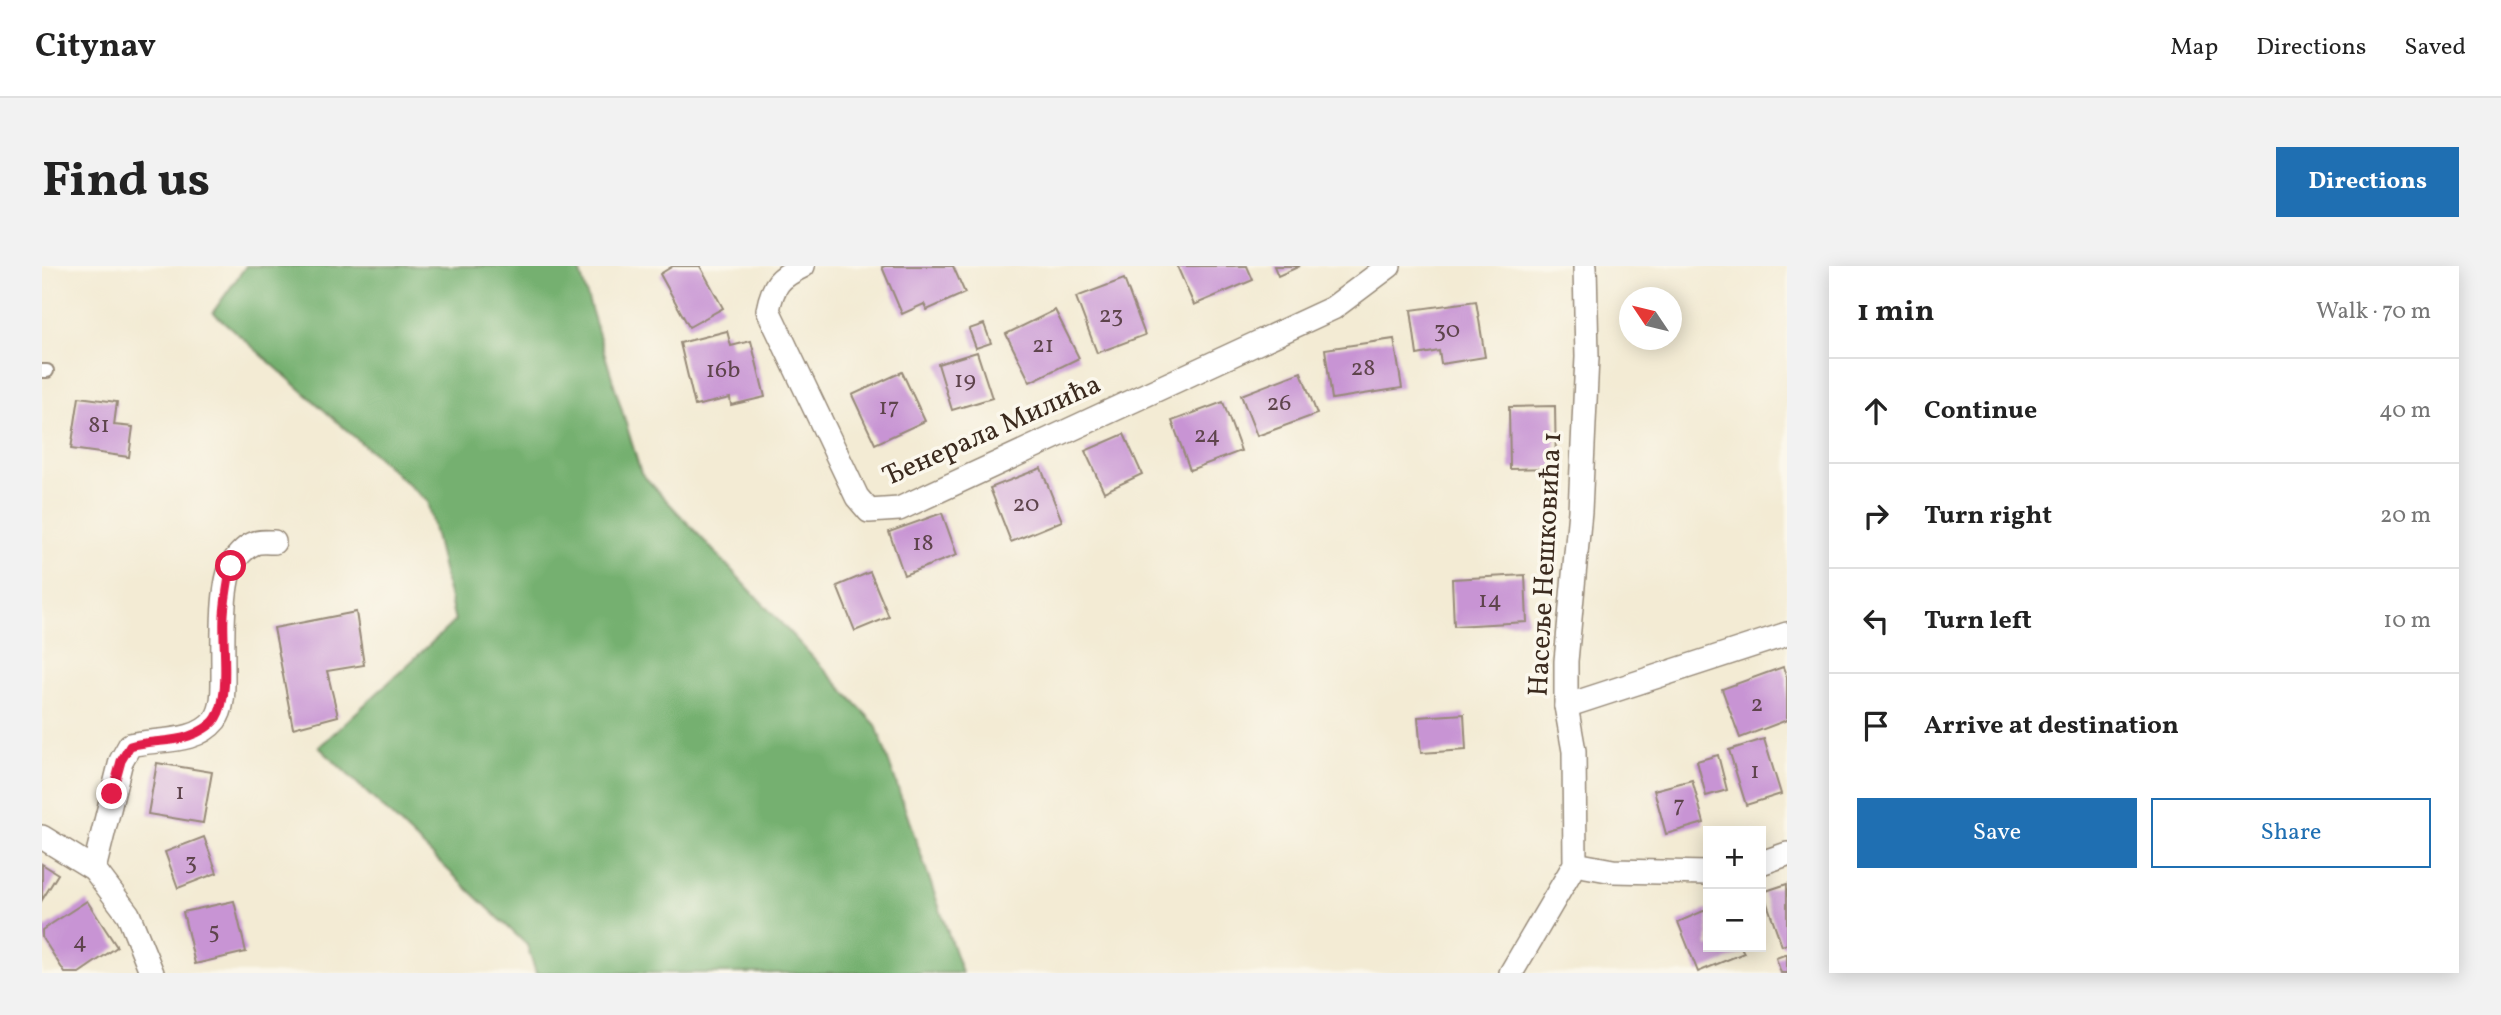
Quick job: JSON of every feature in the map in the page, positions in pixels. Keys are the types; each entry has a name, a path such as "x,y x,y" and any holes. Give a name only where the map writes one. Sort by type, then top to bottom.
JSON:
{"street":[{"name":"Ђенерала Милића","path":"803,266 777,282 768,310 856,497 869,510 885,511 900,509 1333,308 1389,266"},
{"name":"Насеље Нешковића 1","path":"1575,864 1574,751 1566,706 1566,661 1580,511 1587,357 1585,266"},
{"path":"94,869 121,761 130,746 144,741 158,742 188,737 216,719 223,693 224,616 231,566 242,552 254,543 274,542"},
{"path":"1566,706 1787,634"},
{"path":"42,837 94,869 128,914 152,973"},
{"path":"1766,861 1787,854"},
{"path":"1511,973 1575,864 1613,871 1703,873"}],"green space":[{"path":"246,266 578,266 641,473 876,725 962,973 536,973 527,945 319,747 455,621 427,501 213,312"}],"building":[{"path":"673,266 700,266 723,308 689,327 660,274"},
{"path":"953,266 965,293 927,310 924,304 902,314 882,267"},
{"path":"1177,266 1247,266 1253,280 1194,305"},
{"path":"1274,266 1300,266 1278,276"},
{"path":"1124,279 1145,335 1097,353 1076,297"},
{"path":"1476,301 1485,357 1441,364 1439,351 1417,355 1411,310"},
{"path":"1055,310 1079,358 1030,382 1006,334"},
{"path":"984,324 991,343 976,348 969,329"},
{"path":"727,331 731,346 751,341 765,397 731,405 730,398 695,406 680,343"},
{"path":"1394,339 1402,388 1332,399 1325,349"},
{"path":"977,352 992,398 952,410 938,364"},
{"path":"902,372 925,421 875,444 852,395"},
{"path":"1301,372 1317,414 1257,436 1241,395"},
{"path":"79,397 117,402 114,425 133,427 129,457 71,449"},
{"path":"1223,402 1241,451 1190,470 1172,421"},
{"path":"1555,406 1556,468 1510,469 1509,407"},
{"path":"1124,434 1142,474 1104,492 1085,451"},
{"path":"1041,468 1062,521 1011,542 990,488"},
{"path":"942,513 957,555 904,575 889,532"},
{"path":"870,572 889,617 855,631 837,586"},
{"path":"1525,575 1527,622 1454,626 1452,579"},
{"path":"356,612 364,665 327,671 338,716 293,728 274,628"},
{"path":"1783,667 1787,678 1787,720 1740,738 1722,689"},
{"path":"1464,714 1466,750 1421,753 1418,717"},
{"path":"1764,739 1781,794 1746,805 1729,750"},
{"path":"1718,755 1727,790 1706,796 1697,761"},
{"path":"157,763 212,772 203,823 148,814"},
{"path":"1692,780 1704,823 1666,834 1654,790"},
{"path":"204,837 217,873 178,888 165,852"},
{"path":"42,864 58,874 42,900"},
{"path":"1787,884 1787,944 1782,946 1766,901 1766,891"},
{"path":"87,901 117,947 79,973 65,973 42,937 42,930"},
{"path":"234,901 246,952 195,964 183,912"},
{"path":"1703,911 1703,952 1744,953 1698,972 1678,922"},
{"path":"1787,954 1787,973 1781,973 1776,958"}],"route":[{"path":"112,794 121,761 130,746 144,741 158,742 188,737 216,719 223,693 224,616 231,566"}]}
